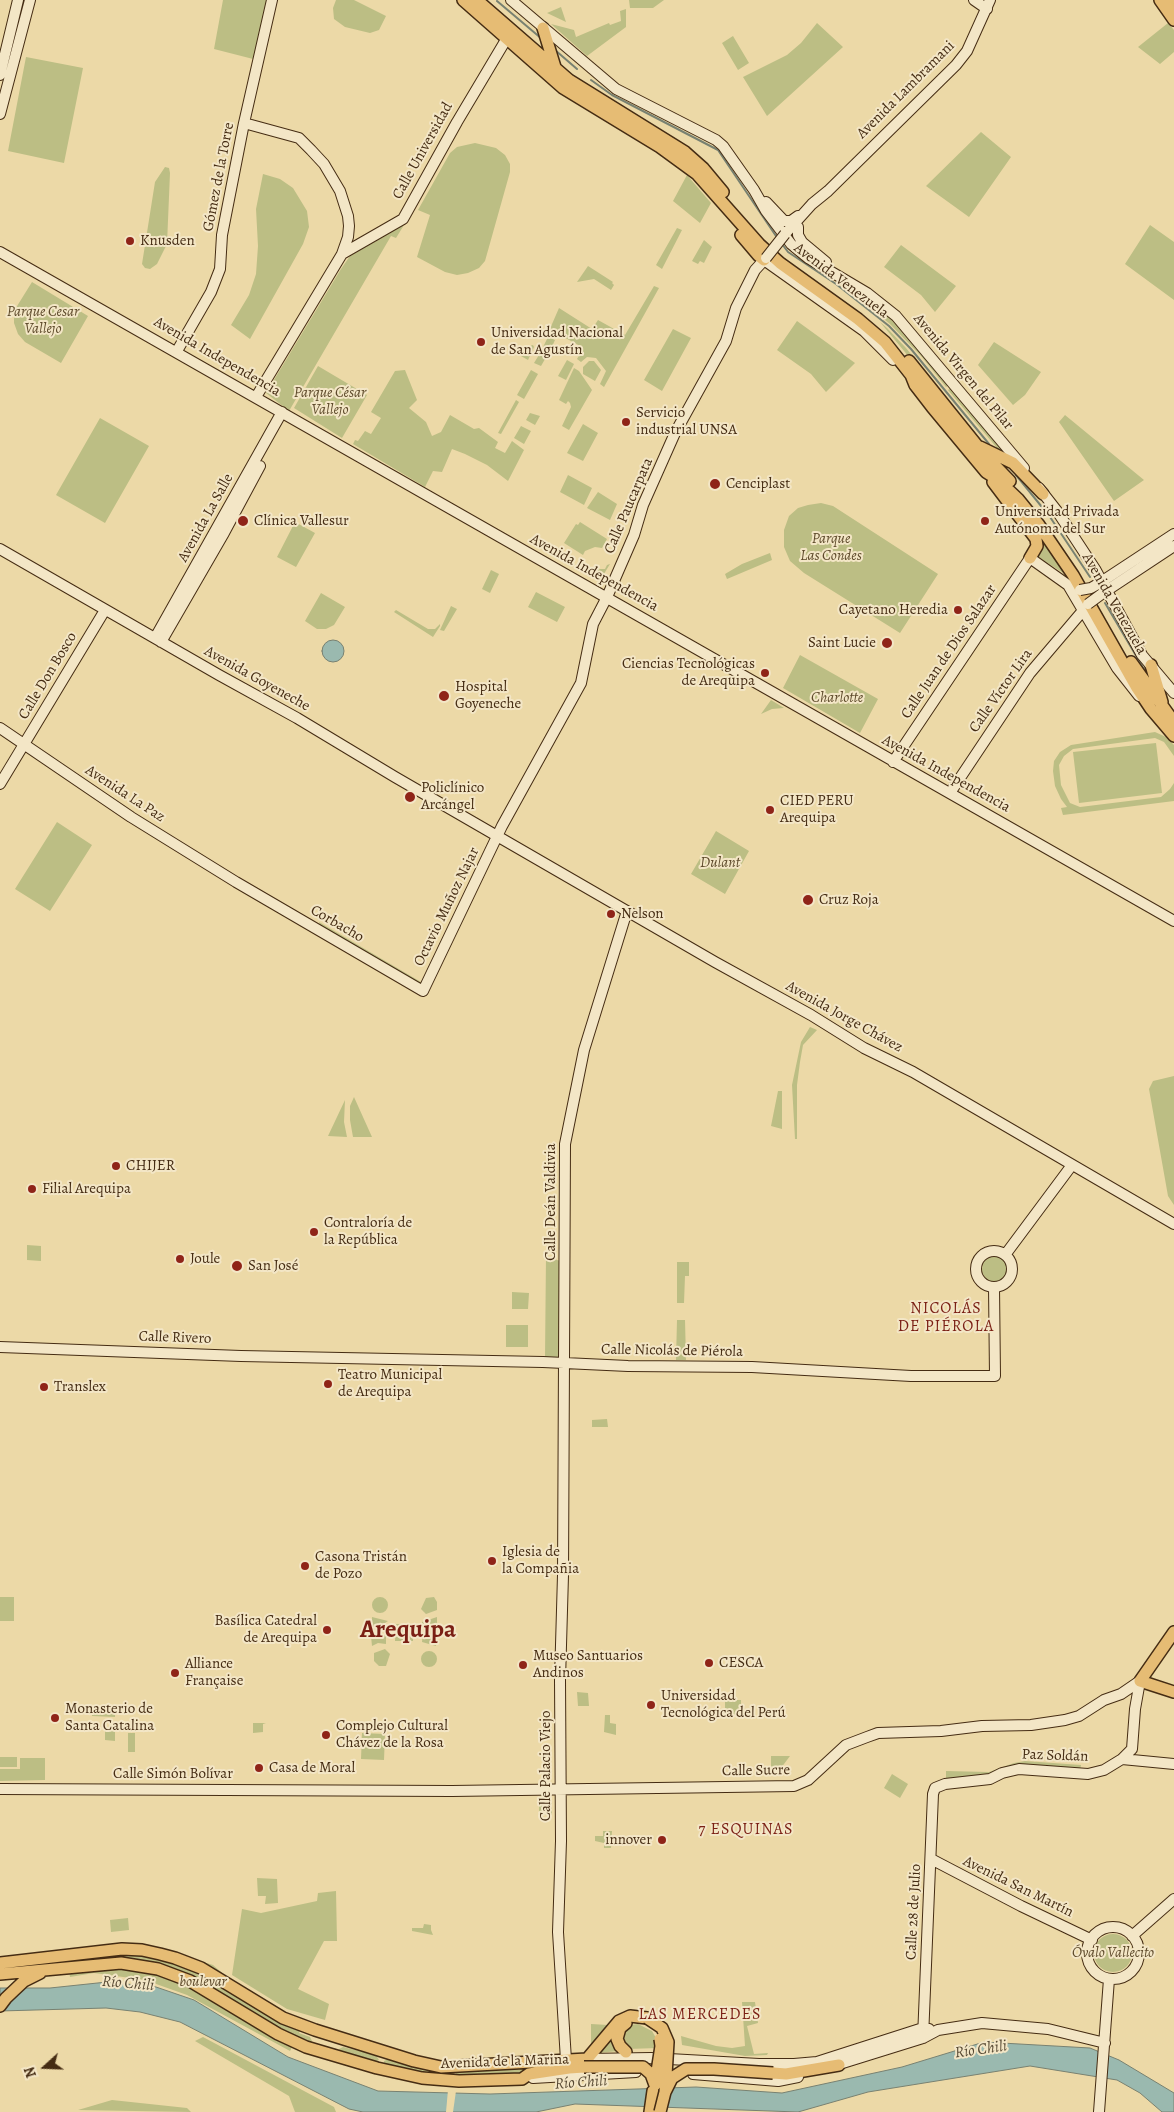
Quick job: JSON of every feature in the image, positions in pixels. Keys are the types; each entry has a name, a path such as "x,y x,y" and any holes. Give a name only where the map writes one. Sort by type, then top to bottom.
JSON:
{"main road":[{"name":"Avenida Venezuela","path":"463,0 564,88 698,174 766,251 886,342 911,375 915,385 986,472 998,479 1018,499 1060,555 1137,688 1151,709 1174,736"},
{"name":"Avenida Venezuela","path":"477,0 557,71 685,152 704,168 770,245 866,316 890,338 996,468 1025,495 1079,571 1138,674 1174,722"},
{"path":"1160,0 1174,20"},
{"path":"1170,0 1174,7"},
{"path":"543,28 557,71"},
{"path":"688,167 746,242 767,260"},
{"path":"977,445 1013,463 1043,494"},
{"path":"986,472 1036,539 1037,546 1030,558"},
{"path":"1151,665 1165,711"},
{"path":"1144,1679 1174,1632"},
{"path":"1144,1679 1174,1642"},
{"path":"1144,1679 1174,1685"},
{"path":"1144,1679 1174,1692"},
{"name":"Avenida de la Marina","path":"0,1964 122,1949 142,1950 175,1958 209,1972 283,2018 344,2040 441,2067 566,2060 588,2061"},
{"name":"Avenida de la Marina","path":"0,1974 104,1964 140,1965 174,1974 278,2034 306,2047 337,2057 377,2068 440,2080 522,2078"},
{"path":"0,2006 24,1981 44,1972 57,1969"},
{"path":"201,1988 209,1983 209,1972"},
{"path":"588,2061 612,2034 619,2021 630,2016 648,2018 662,2028 667,2036 669,2047 650,2112"},
{"path":"612,2034 629,2055"},
{"path":"337,2057 339,2042 344,2040"},
{"path":"377,2068 384,2060 382,2051"},
{"path":"522,2078 529,2074 569,2068 588,2061 643,2067 651,2074 658,2089 660,2112"},
{"path":"658,2089 686,2069 786,2074 839,2064"}],"street":[{"path":"0,75 18,0"},
{"path":"0,114 30,0"},
{"name":"Gómez de la Torre","path":"177,352 211,292 220,268 222,235 244,123 272,0"},
{"name":"Avenida Virgen del Pilar","path":"510,0 616,90 716,140 723,146 754,190 766,211 791,244 808,258 874,298 906,326 1018,461 1072,532 1142,654 1174,693"},
{"path":"974,0 989,4"},
{"name":"Avenida Lambramani","path":"787,235 798,227 828,191 956,64 967,51 989,4"},
{"name":"Calle Universidad","path":"342,254 403,219 461,114 507,38"},
{"path":"244,123 299,138 324,164 340,191 345,202 349,226 348,237 342,254 256,397"},
{"path":"754,190 786,222 793,220 812,204"},
{"name":"Avenida Lambramani","path":"787,235 812,204 828,191"},
{"path":"798,227 798,235 802,242 831,266 836,274"},
{"name":"Calle Paucarpata","path":"499,836 502,826 581,683 593,624 634,535 643,505 675,433 726,341 736,308 755,270 767,260 787,235"},
{"name":"Avenida Independencia","path":"0,252 1174,921"},
{"name":"Avenida Venezuela","path":"767,260 864,331 915,385"},
{"name":"Avenida La Salle","path":"158,640 224,534 284,414"},
{"path":"1103,588 1174,534"},
{"path":"1030,558 1068,585 1080,590 1103,588 1174,546"},
{"name":"Avenida Goyeneche","path":"0,549 298,718 395,777 499,836"},
{"name":"Calle Juan de Dios Salazar","path":"894,762 1030,558"},
{"name":"Avenida Venezuela","path":"1068,585 1086,607 1103,644 1131,688 1151,709"},
{"name":"Calle Víctor Lira","path":"950,794 1030,672 1103,588"},
{"name":"Calle Don Bosco","path":"0,784 105,610"},
{"name":"Avenida La Paz","path":"0,728 131,817 236,882"},
{"name":"Avenida Jorge Chávez","path":"499,836 811,1015 864,1048 913,1072 1174,1224"},
{"name":"Octavio Muñoz Najar","path":"421,991 499,836"},
{"name":"Corbacho","path":"236,882 421,991"},
{"name":"Calle Deán Valdivia","path":"564,1472 564,1144 584,1050 627,911"},
{"path":"1005,1255 1072,1164"},
{"path":"994,1251 1005,1255 1011,1264 1011,1274 1005,1283 994,1287 980,1280 976,1270 980,1259 989,1252 994,1251"},
{"name":"Calle Nicolás de Piérola","path":"348,1358 752,1367 902,1376 996,1376 994,1287"},
{"name":"Calle Rivero","path":"0,1347 348,1358"},
{"name":"Calle Palacio Viejo","path":"564,1472 558,1932 566,2060"},
{"path":"1122,1759 1132,1749 1136,1699 1144,1679"},
{"name":"Calle Sucre","path":"345,1790 794,1786 808,1780 849,1743 878,1733 941,1731 982,1726 1059,1722 1075,1717 1104,1700 1128,1690 1144,1679"},
{"path":"1128,1690 1136,1699"},
{"path":"1122,1759 1174,1764"},
{"name":"Paz Soldán","path":"935,1788 945,1784 990,1779 1002,1773 1018,1769 1096,1773 1122,1759"},
{"name":"Calle 28 de Julio","path":"923,2033 933,1794 935,1788"},
{"name":"Calle Simón Bolívar","path":"0,1789 345,1790"},
{"name":"Avenida San Martín","path":"931,1860 1092,1940"},
{"path":"1132,1936 1174,1899"},
{"path":"1109,1928 1119,1928 1132,1936 1136,1941 1139,1953 1135,1967 1124,1977 1109,1979 1097,1973 1089,1961 1089,1946 1099,1932 1109,1928"},
{"path":"1099,2112 1109,1979"},
{"name":"Avenida de la Marina","path":"588,2061 606,2054 629,2055 675,2052 750,2064 817,2062 923,2033 982,2023 1030,2026 1070,2033 1105,2043"},
{"name":"Avenida de la Marina","path":"522,2078 634,2072 698,2074 778,2081 799,2077 839,2064 923,2033"},
{"path":"629,2055 640,2061 640,2069 634,2072"}],"green space":[{"path":"223,0 271,0 257,60 214,49"},
{"path":"336,0 354,0 386,16 379,30 370,33 345,27 334,19 333,8"},
{"path":"629,0 664,0 653,8 630,8"},
{"path":"561,7 566,22 547,13"},
{"path":"626,9 626,27 587,56 551,24 574,30 576,37 609,23 610,25 621,21 620,11"},
{"path":"817,23 843,47 767,116 743,77 787,55 801,43"},
{"path":"1168,23 1174,30 1174,52 1160,64 1138,47"},
{"path":"733,36 749,63 738,70 722,43"},
{"path":"26,57 83,68 64,163 8,151"},
{"path":"981,132 1011,157 969,217 926,186"},
{"path":"475,143 496,148 505,155 510,164 510,172 485,261 479,268 457,275 445,272 417,257 430,215 418,210 450,153 457,147"},
{"path":"165,167 169,168 170,173 167,244 157,264 150,269 145,268 142,264 155,182"},
{"path":"263,174 280,179 293,188 307,211 309,227 303,244 250,339 231,325 249,295 256,274 258,246 256,209"},
{"path":"687,175 711,203 700,223 673,201"},
{"path":"404,225 396,238 391,236 289,411 266,393 341,269 350,256"},
{"path":"1150,225 1174,242 1174,300 1125,264"},
{"path":"677,228 682,230 662,269 656,265"},
{"path":"704,240 712,247 704,263 700,261 698,264 692,261"},
{"path":"901,245 956,286 935,312 921,295 884,267"},
{"path":"588,266 613,282 614,285 611,290 594,279 577,282"},
{"path":"831,276 895,319 950,384 946,387 921,356 890,324"},
{"name":"Parque Cesar Vallejo","path":"32,282 88,316 61,363 25,342 18,334 14,323 14,311"},
{"path":"654,286 659,288 604,387 600,384 606,371 596,358 587,357 581,362 577,359 581,352 577,351 580,346 560,335 558,338 549,331 559,308 592,329 598,320 625,335"},
{"path":"797,321 855,363 826,392 811,374 777,350"},
{"path":"880,322 906,348 977,435 977,439"},
{"path":"673,329 691,338 662,391 644,380"},
{"path":"548,337 555,340 550,351 543,347"},
{"path":"994,342 1041,372 1025,395 1013,405 978,365"},
{"path":"533,345 534,347 528,360 521,356 526,347"},
{"path":"542,350 548,354 541,366 534,363"},
{"path":"567,360 574,364 566,380 558,376"},
{"path":"589,361 594,361 601,370 595,381 583,374 583,367"},
{"name":"Parque César Vallejo","path":"318,366 367,395 342,438 294,408"},
{"path":"574,368 579,371 592,390 569,430 562,426 571,407 570,403 568,401 566,404 559,400"},
{"path":"405,370 417,400 409,408 426,422 432,436 441,432 450,415 474,429 479,428 498,442 495,448 505,453 512,441 524,450 508,481 487,465 452,449 442,472 433,471 425,487 353,444 355,440 358,441 365,431 371,434 381,418 371,412 395,371"},
{"path":"531,370 538,374 524,399 517,395"},
{"path":"952,387 1007,452 1003,455 948,390"},
{"path":"516,400 519,402 501,434 498,433"},
{"path":"530,413 540,416 535,425 526,420"},
{"path":"1065,415 1144,480 1114,501 1059,422"},
{"path":"100,418 149,446 105,523 56,495"},
{"path":"583,424 598,433 583,461 567,453"},
{"path":"521,426 531,431 524,444 514,438"},
{"path":"568,475 592,488 584,505 560,492"},
{"path":"598,492 617,504 610,520 587,508"},
{"path":"1015,501 1071,578 1035,555 1041,547"},
{"name":"Parque Las Condes","path":"821,503 833,506 938,574 900,633 804,573 790,561 784,547 784,530 789,516 798,508"},
{"path":"295,522 315,533 296,567 277,557"},
{"path":"580,522 607,539 602,548 595,547 585,551 583,555 564,543 576,524 578,525"},
{"path":"770,553 772,560 727,579 725,574 742,564"},
{"path":"610,564 602,577 599,578 589,572 591,569 595,571 605,569"},
{"path":"491,570 499,574 490,593 482,589"},
{"path":"536,592 565,607 557,622 528,607"},
{"path":"321,593 345,607 334,625 326,629 317,629 305,621"},
{"path":"451,606 457,609 444,631 440,630"},
{"path":"396,610 428,629 435,629 440,624 440,626 433,637 394,612"},
{"name":"Charlotte","path":"800,655 878,699 860,733 783,688"},
{"path":"771,700 784,708 772,709 761,714"},
{"path":"1155,732 1166,737 1174,745 1174,756 1164,742 1155,738 1073,749 1064,756 1059,765 1061,785 1070,803 1080,807 1161,797 1174,783 1174,801 1063,815 1061,808 1067,807 1055,786 1053,771 1054,761 1060,752 1071,745"},
{"path":"1156,743 1162,793 1079,803 1073,752"},
{"path":"57,822 92,845 50,911 15,889"},
{"name":"Dulant","path":"716,831 749,851 725,894 691,874"},
{"path":"319,922 421,982 419,986 320,926"},
{"path":"810,1027 817,1030 803,1045 797,1085 797,1139 795,1139 792,1085 801,1042"},
{"path":"1174,1076 1174,1205 1168,1196 1149,1089 1153,1081"},
{"path":"778,1091 782,1091 782,1129 771,1126"},
{"path":"354,1097 372,1137 353,1137 350,1106"},
{"path":"345,1100 344,1122 347,1137 328,1136"},
{"path":"27,1245 41,1246 41,1261 27,1260"},
{"path":"546,1256 560,1261 559,1361 545,1357"},
{"path":"995,1256 1004,1260 1008,1269 1004,1278 995,1282 986,1278 982,1269 986,1260"},
{"path":"677,1262 689,1262 689,1276 685,1276 684,1303 677,1303"},
{"path":"512,1292 529,1293 528,1309 512,1309"},
{"path":"677,1320 685,1320 686,1360 676,1360"},
{"path":"506,1325 528,1325 528,1347 506,1347"},
{"path":"607,1419 608,1427 592,1427 592,1420"},
{"path":"0,1597 14,1597 14,1621 0,1621"},
{"path":"380,1597 388,1605 380,1613 372,1605"},
{"path":"434,1597 437,1602 437,1610 426,1614 421,1609 426,1598"},
{"path":"372,1617 388,1621 385,1623 385,1629 372,1628"},
{"path":"437,1617 437,1624 433,1628 423,1629 422,1622"},
{"path":"396,1624 413,1624 413,1641 395,1641"},
{"path":"423,1634 433,1634 437,1637 436,1646 422,1642"},
{"path":"386,1635 386,1644 378,1643 372,1646 371,1636"},
{"path":"385,1649 390,1654 386,1666 379,1666 374,1661 374,1653"},
{"path":"429,1651 437,1659 429,1667 421,1659"},
{"path":"577,1692 588,1693 589,1706 578,1706"},
{"path":"725,1700 741,1700 741,1716 725,1716"},
{"path":"92,1706 115,1707 115,1717 92,1716"},
{"path":"605,1715 610,1715 610,1723 616,1724 616,1735 604,1732"},
{"path":"253,1723 266,1723 263,1724 263,1732 253,1733"},
{"path":"105,1730 115,1730 115,1741 105,1740"},
{"path":"128,1733 135,1733 135,1752 128,1752"},
{"path":"362,1733 385,1734 384,1760 361,1759"},
{"path":"771,1756 790,1756 778,1772 771,1772"},
{"path":"0,1757 17,1757 17,1767 0,1767"},
{"path":"20,1758 45,1758 45,1780 0,1781 0,1769 20,1769"},
{"path":"1025,1761 1081,1765 1080,1770 994,1774 946,1780 946,1771 989,1772"},
{"path":"892,1774 908,1784 900,1798 884,1788"},
{"path":"539,1800 552,1800 552,1815 539,1815"},
{"path":"603,1831 612,1831 611,1848 604,1848 604,1843 595,1841 595,1836 603,1836"},
{"path":"257,1878 277,1879 278,1903 265,1904 266,1896 258,1896"},
{"path":"336,1891 337,1941 324,1941 298,1989 329,2004 325,2020 287,2009 232,1975 242,1909 261,1913 317,1901 318,1893"},
{"path":"128,1918 129,1930 111,1932 110,1920"},
{"path":"424,1924 431,1925 433,1935 412,1931 412,1928 423,1928"},
{"name":"Óvalo Vallecito","path":"1113,1934 1126,1940 1132,1953 1126,1966 1113,1972 1100,1966 1094,1953 1100,1940"},
{"name":"boulevar","path":"110,1944 146,1944 213,1965 261,2002 304,2022 299,2033 310,2037 312,2041 310,2044 297,2038 290,2051 187,1995 145,1980 94,1973 70,1977 66,1952"},
{"path":"742,2002 755,2002 758,2023 747,2026 754,2054 768,2053 767,2055 745,2056 682,2045 681,2036 716,2046 732,2048 745,2046"},
{"path":"591,2024 608,2025 591,2049"},
{"path":"638,2024 652,2031 658,2048 628,2049 619,2034 629,2025"},
{"path":"614,2029 619,2051 598,2053"},
{"path":"203,2037 334,2107 336,2112 295,2112 289,2096 195,2041"},
{"path":"343,2047 376,2055 379,2060 374,2062 340,2052 339,2049"},
{"path":"389,2059 448,2072 448,2077 384,2064 384,2061"},
{"path":"537,2066 516,2076 456,2077 456,2071"},
{"path":"112,2100 187,2108 191,2112 78,2110"}],"water":[{"path":"333,640 341,643 344,651 341,659 333,662 325,659 322,651 325,643"},
{"path":"404,1625 412,1631 410,1637 405,1640 399,1637 397,1633 399,1627"},
{"name":"Río Chili","path":"107,1982 156,1987 194,2000 288,2057 378,2091 490,2094 696,2087 782,2093 902,2067 984,2042 1090,2048 1119,2060 1174,2093 1174,2112 1162,2112 1140,2093 1117,2080 1030,2066 868,2092 798,2112 575,2104 536,2112 363,2112 349,2109 180,2022 140,2012 106,2008 0,2011 0,1988 50,1988"}],"pier":[{"path":"448,2090 456,2091 453,2112 446,2112"}],"waterway":[{"path":"497,1 542,39"},
{"path":"555,50 577,69"},
{"path":"591,80 612,95 718,150 778,239"},
{"path":"782,244 788,252 836,284 889,326 911,349 989,444"},
{"path":"1016,475 1050,517 1090,577"},
{"path":"1105,603 1148,676"}],"place":[{"name":"Knusden","path":"130,241"},
{"name":"Universidad Nacional de San Agustín","path":"481,342"},
{"name":"Servicio industrial UNSA","path":"626,422"},
{"name":"Cenciplast","path":"715,484"},
{"name":"Clínica Vallesur","path":"243,521"},
{"name":"Universidad Privada Autónoma del Sur","path":"985,521"},
{"name":"Cayetano Heredia","path":"958,610"},
{"name":"Saint Lucie","path":"887,643"},
{"name":"Ciencias Tecnológicas de Arequipa","path":"765,673"},
{"name":"Hospital Goyeneche","path":"444,696"},
{"name":"Policlínico Arcángel","path":"410,797"},
{"name":"CIED PERU Arequipa","path":"770,810"},
{"name":"Cruz Roja","path":"808,900"},
{"name":"Nelson","path":"611,914"},
{"name":"CHIJER","path":"116,1166"},
{"name":"Filial Arequipa","path":"32,1189"},
{"name":"Contraloría de la República","path":"314,1232"},
{"name":"Joule","path":"180,1259"},
{"name":"San José","path":"237,1266"},
{"name":"Teatro Municipal de Arequipa","path":"328,1384"},
{"name":"Translex","path":"44,1387"},
{"name":"Iglesia de la Compañia","path":"492,1561"},
{"name":"Casona Tristán de Pozo","path":"305,1566"},
{"name":"Basílica Catedral de Arequipa","path":"327,1630"},
{"name":"CESCA","path":"709,1663"},
{"name":"Museo Santuarios Andinos","path":"523,1665"},
{"name":"Alliance Française","path":"175,1673"},
{"name":"Universidad Tecnológica del Perú","path":"651,1705"},
{"name":"Monasterio de Santa Catalina","path":"55,1718"},
{"name":"Complejo Cultural Chávez de la Rosa","path":"326,1735"},
{"name":"Casa de Moral","path":"259,1768"},
{"name":"innover","path":"662,1840"}],"district":[{"name":"NICOLÁS DE PIÉROLA","path":"946,1318"},
{"name":"Arequipa","path":"408,1631"},
{"name":"7 ESQUINAS","path":"746,1830"},
{"name":"LAS MERCEDES","path":"700,2015"}]}
